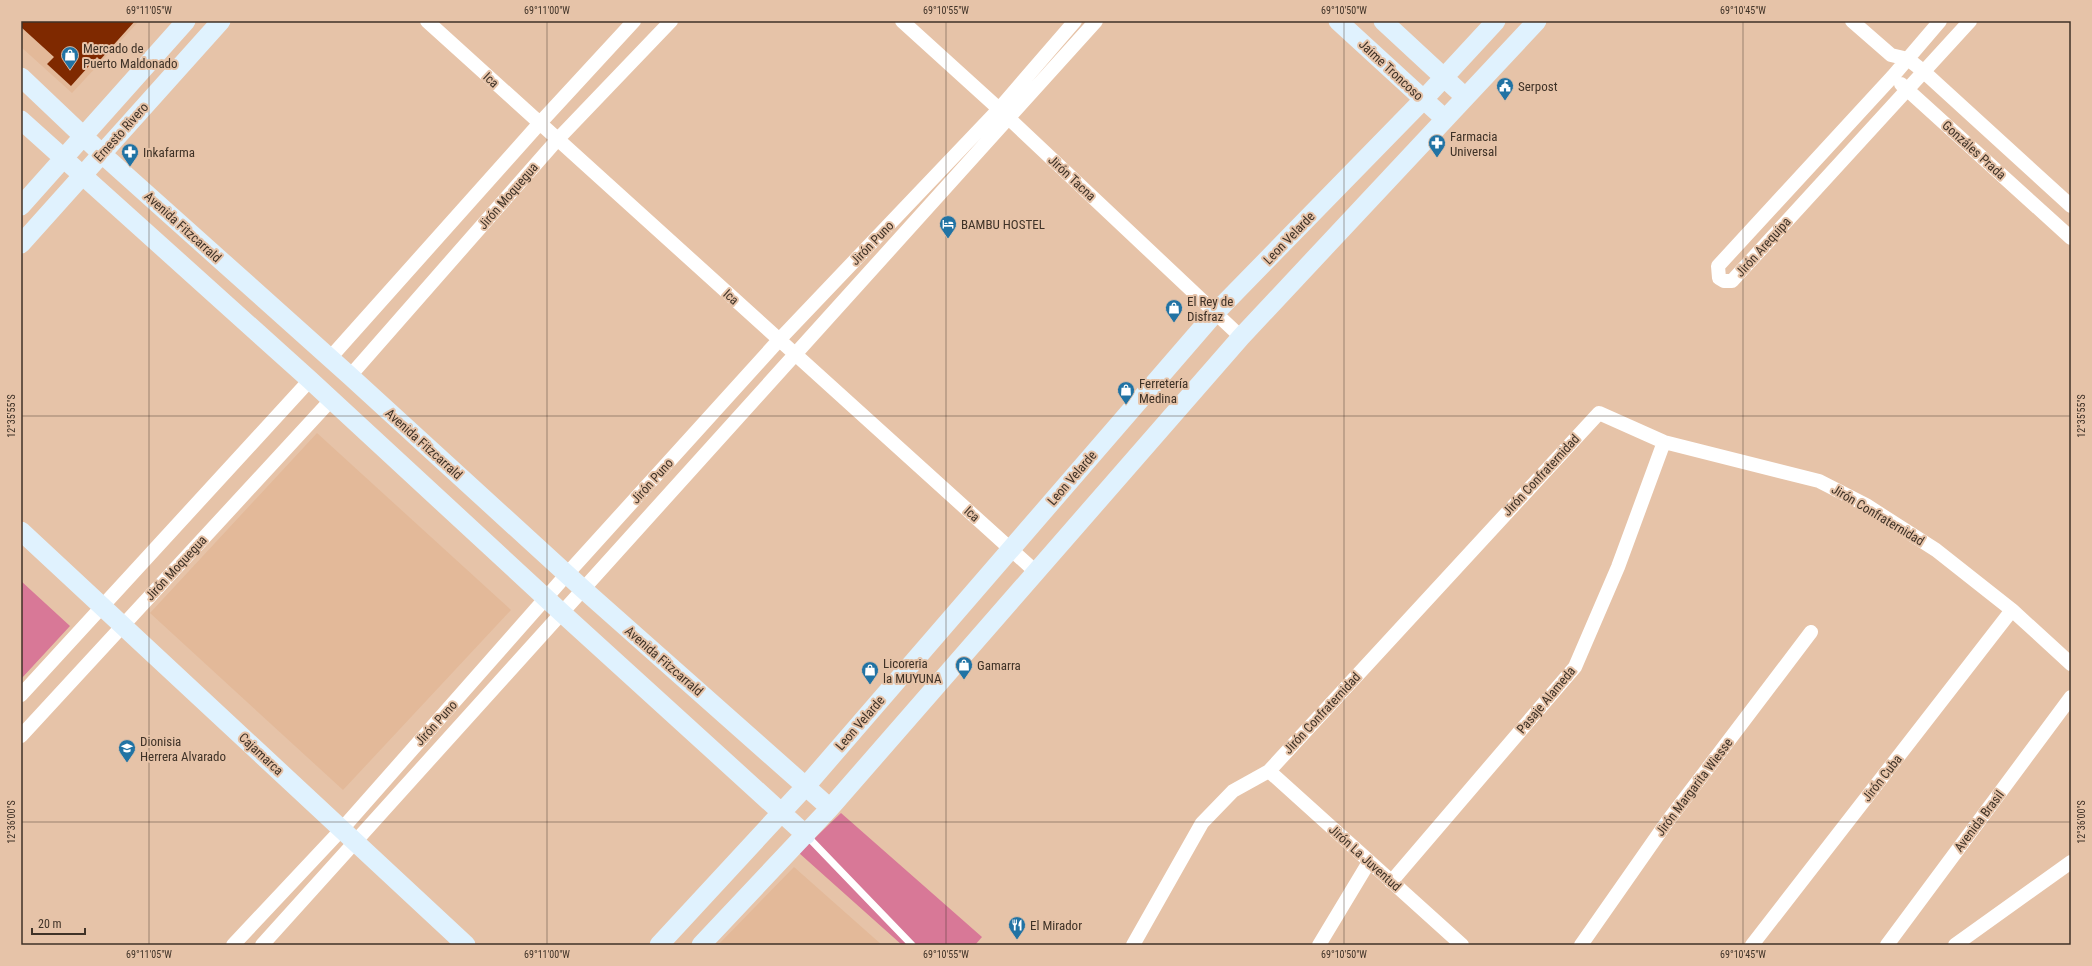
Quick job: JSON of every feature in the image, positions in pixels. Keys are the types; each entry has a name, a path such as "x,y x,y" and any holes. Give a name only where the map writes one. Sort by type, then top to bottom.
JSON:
{"street":[{"name":"Ernesto Rivero","path":"21,206 62,158 186,21"},
{"name":"Ernesto Rivero","path":"21,244 221,21"},
{"name":"Ica","path":"427,21 539,124 1036,572"},
{"name":"Jirón Moquegua","path":"330,358 539,124 634,21"},
{"name":"Jirón Moquegua","path":"350,376 557,140 671,21"},
{"name":"Jirón Tacna","path":"902,21 1004,114 1241,337"},
{"name":"Jirón Puno","path":"262,945 795,355 1004,114 1075,21"},
{"name":"Jirón Puno","path":"233,945 342,829 567,574 779,340 1096,21"},
{"name":"Jaime Troncoso","path":"1338,21 1445,119"},
{"path":"1383,21 1465,97"},
{"name":"Leon Velarde","path":"659,945 806,786 1216,313 1423,100 1496,21"},
{"path":"701,945 830,808 1241,337 1537,21"},
{"name":"Gonzáles Prada","path":"1852,21 1891,55 1908,59 1923,71 2071,206"},
{"name":"Jirón Arequipa","path":"1940,21 1893,76 1718,266 1719,278 1724,281 1732,281 1970,21"},
{"path":"1891,55 1893,76"},
{"name":"Gonzáles Prada","path":"1893,76 2071,238"},
{"name":"Avenida Fitzcarrald","path":"21,77 84,135 102,154 350,376 583,589 830,808"},
{"path":"21,120 310,380 562,613 806,835"},
{"path":"21,695 310,380"},
{"name":"Jirón Moquegua","path":"21,736 331,400"},
{"name":"Jirón Confraternidad","path":"1133,945 1202,824 1233,791 1269,771 1599,413 1664,442 1819,481 1866,505 1936,550 2012,610 2071,664"},
{"name":"Pasaje Alameda","path":"1391,882 1575,667 1618,567 1664,442"},
{"name":"Cajamarca","path":"21,531 356,841 466,945"},
{"name":"Jirón Cuba","path":"1752,945 2012,610"},
{"name":"Jirón Margarita Wiesse","path":"1580,945 1667,822 1810,632"},
{"name":"Avenida Brasil","path":"1887,945 2071,697"},
{"name":"Jirón La Juventud","path":"1269,771 1462,945"},
{"path":"1319,945 1369,862"},
{"path":"1955,945 2071,862"}],"lane":[{"path":"806,835 912,945"}],"shaded area":[{"name":"Mercado de Puerto Maldonado","path":"21,21 139,21 72,93 21,47"},
{"path":"317,433 511,610 343,790 150,613"},
{"path":"21,581 70,626 21,679"},
{"path":"841,813 982,937 975,945 902,945 799,853"},
{"path":"794,867 882,945 718,945"}],"building":[{"name":"Mercado de Puerto Maldonado","path":"21,21 135,21 100,60 97,57 71,86 47,64 54,57 21,27"}],"place":[{"name":"Mercado de Puerto Maldonado","path":"70,70"},
{"name":"Serpost","path":"1505,101"},
{"name":"Farmacia Universal","path":"1437,158"},
{"name":"Inkafarma","path":"130,167"},
{"name":"BAMBU HOSTEL","path":"948,239"},
{"name":"El Rey de Disfraz","path":"1174,323"},
{"name":"Ferretería Medina","path":"1126,405"},
{"name":"Gamarra","path":"964,680"},
{"name":"Licoreria la MUYUNA","path":"870,685"},
{"name":"Dionisia Herrera Alvarado","path":"127,763"},
{"name":"El Mirador","path":"1017,940"}]}
